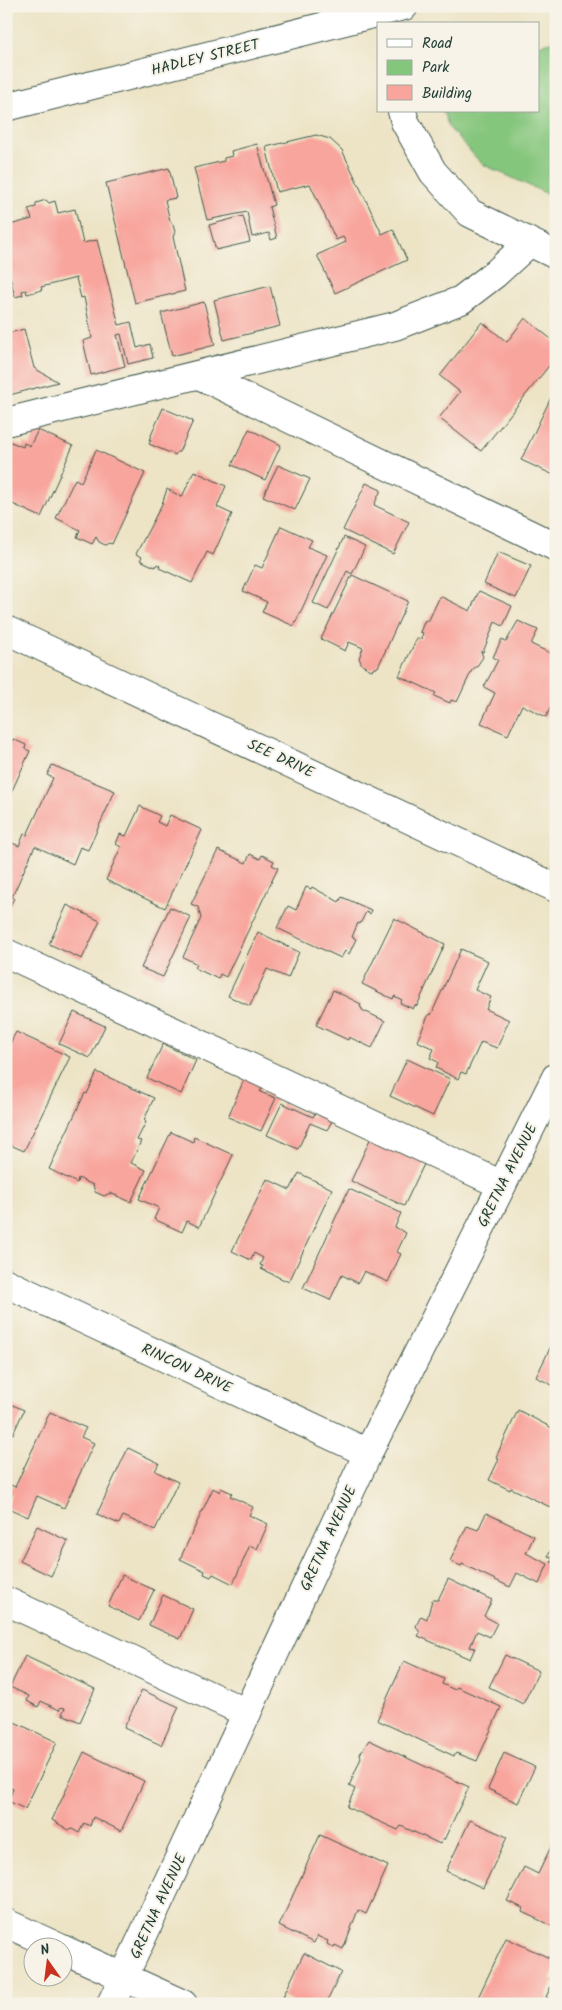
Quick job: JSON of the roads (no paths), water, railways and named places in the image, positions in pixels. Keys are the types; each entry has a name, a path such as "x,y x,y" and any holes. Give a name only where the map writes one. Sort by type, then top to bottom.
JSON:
{"street":[{"name":"HADLEY STREET","path":"6,107 388,14"},
{"path":"402,112 405,122 433,172 470,213 556,255"},
{"path":"6,422 395,326 461,300 495,274 529,243"},
{"path":"199,375 556,547"},
{"name":"SEE DRIVE","path":"6,630 556,888"},
{"path":"6,953 502,1185"},
{"name":"GRETNA AVENUE","path":"111,2004 368,1452 556,1078"},
{"name":"RINCON DRIVE","path":"6,1283 368,1452"},
{"path":"6,1601 247,1713"},
{"path":"6,1923 39,1938"},
{"path":"72,1953 183,2004"}]}
